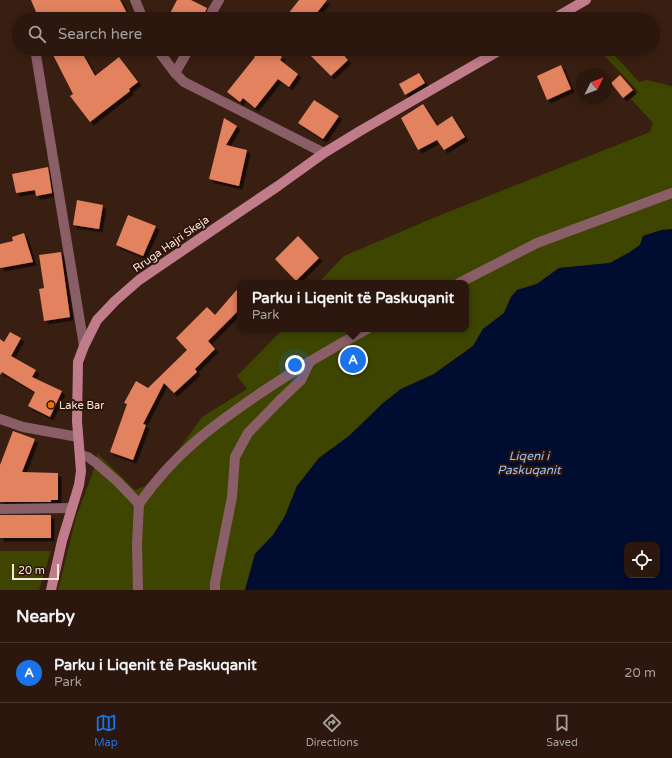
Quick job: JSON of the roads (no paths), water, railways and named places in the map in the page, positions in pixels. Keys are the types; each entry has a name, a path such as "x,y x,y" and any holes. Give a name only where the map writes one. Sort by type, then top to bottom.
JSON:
{"street":[{"path":"135,0 140,12"},
{"path":"212,12 219,0"},
{"path":"565,12 586,0"},
{"path":"36,56 84,346"},
{"path":"162,56 184,82 324,153"},
{"path":"175,73 185,56"},
{"name":"Rruga Hajri Skeja","path":"51,590 62,541 81,471 77,414 78,362 97,320 114,301 139,280 324,153 490,56"},
{"path":"465,280 537,243 672,193"},
{"path":"138,590 137,544 140,504 164,472 195,441 226,417 310,360 361,332"},
{"path":"215,590 215,583 232,497 235,457 248,433 301,380 310,360"},
{"path":"0,419 23,427 78,437"},
{"path":"80,455 88,457 96,462 140,504"},
{"path":"0,509 72,508"}],"water":[{"name":"Liqeni i Paskuqanit","path":"672,229 672,590 245,590 255,554 273,535 285,516 297,486 319,458 349,436 383,403 401,389 434,374 473,346 483,329 504,313 511,297 517,290 537,284 559,268 610,263 640,245 643,236 662,230"}],"place":[{"name":"Parku i Liqenit të Paskuqanit","path":"353,360"},
{"name":"Lake Bar","path":"51,405"}]}
